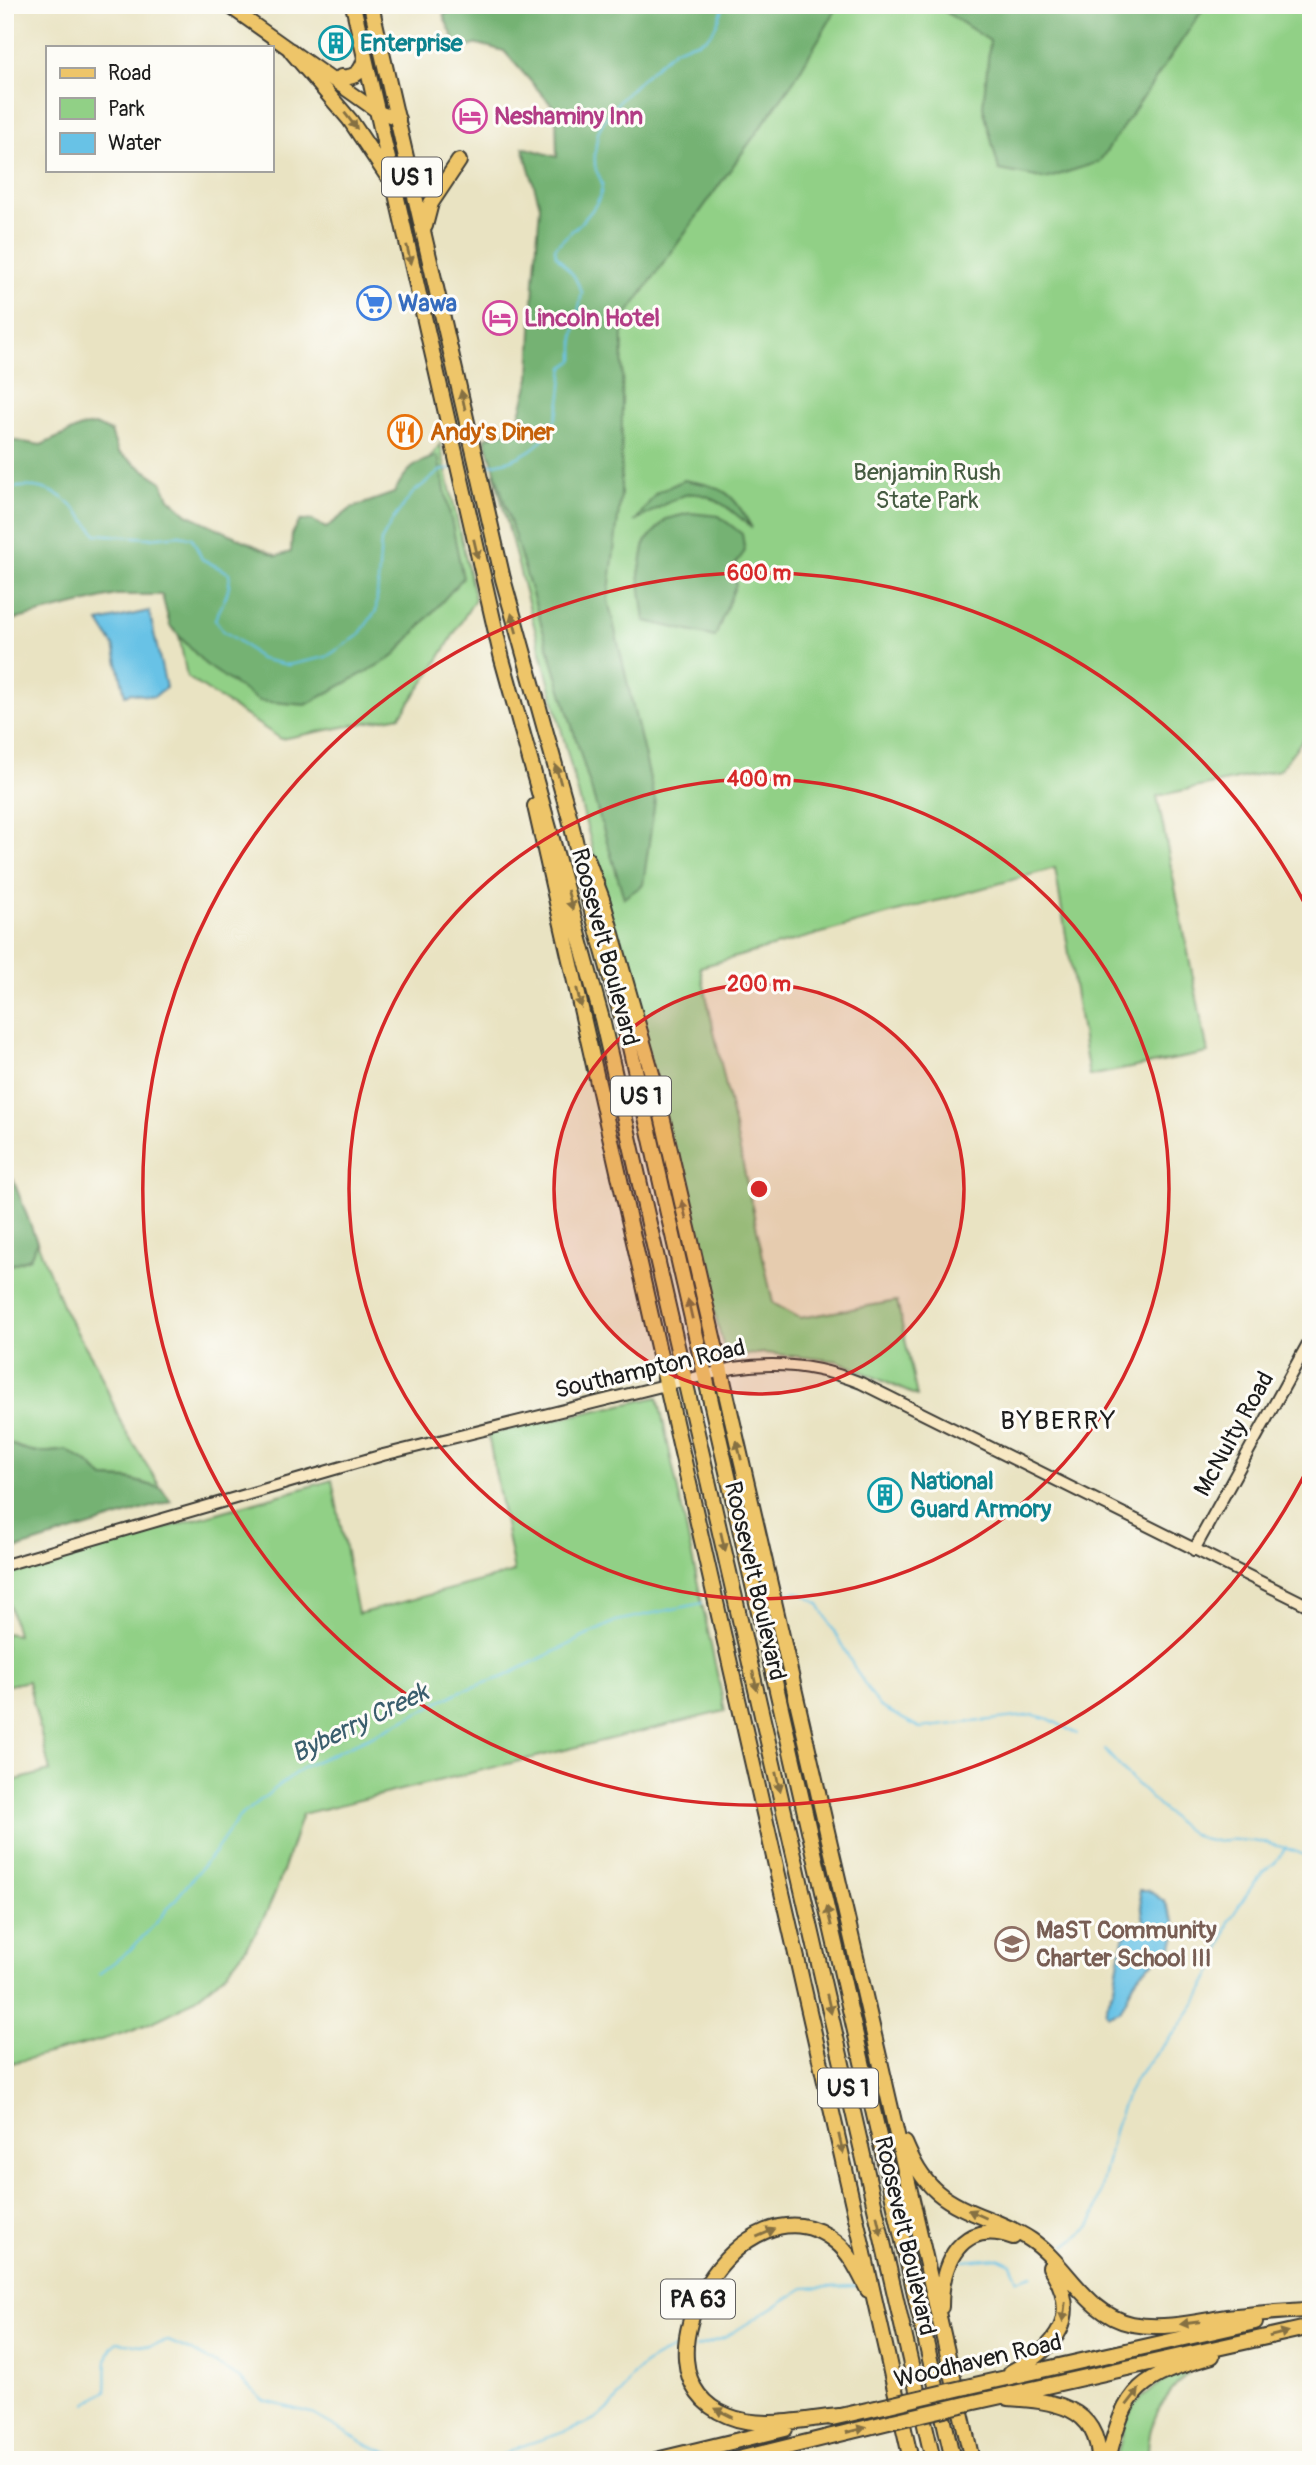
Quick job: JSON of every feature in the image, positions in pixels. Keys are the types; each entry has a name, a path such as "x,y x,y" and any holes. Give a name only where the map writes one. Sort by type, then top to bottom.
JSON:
{"highway":[{"name":"US 1","path":"353,5 393,189"},
{"name":"US 1","path":"371,5 425,235"},
{"path":"291,51 318,80 361,135 393,189"},
{"path":"341,77 356,75 362,69 365,58"},
{"path":"425,235 426,217 431,203 459,161"},
{"name":"Roosevelt Boulevard","path":"393,189 502,659 602,1019 933,2460"},
{"name":"Roosevelt Boulevard","path":"425,235 513,618 624,1023 953,2460"},
{"name":"Roosevelt Boulevard","path":"519,716 520,738 537,814 911,2460"},
{"name":"Roosevelt Boulevard","path":"570,819 602,900 648,1056 972,2460"},
{"path":"749,1566 782,1636"},
{"path":"730,1572 731,1662"},
{"path":"888,2103 912,2159 932,2188 953,2203 1033,2241 1087,2298 1109,2315 1124,2322 1154,2326 1265,2312 1309,2310"},
{"path":"913,2209 913,2282"},
{"name":"PA 63","path":"839,2416 759,2423 733,2418 713,2408 697,2390 689,2371 688,2337 694,2309 711,2276 732,2253 769,2231 797,2226 817,2230 840,2246 857,2269 876,2305"},
{"path":"942,2326 941,2295 945,2271 954,2253 967,2239 987,2233 1007,2235 1029,2246 1045,2260 1058,2278 1064,2294 1065,2316 1060,2330 1051,2343 1032,2360 987,2382"},
{"name":"Woodhaven Road","path":"656,2460 1309,2310"},
{"name":"Woodhaven Road","path":"734,2460 993,2397 1311,2327"},
{"path":"1108,2460 1117,2423 1125,2407 1149,2380 1170,2368 1248,2342"},
{"path":"993,2397 1043,2401 1075,2412 1093,2431 1099,2460"},
{"path":"774,2460 819,2440"}],"main road":[{"path":"228,5 291,51 399,119"},
{"path":"239,5 341,77 376,106"}],"street":[{"name":"McNulty Road","path":"1194,1550 1311,1338"},
{"name":"Southampton Road","path":"5,1565 383,1455 721,1371 756,1365 791,1366 815,1368 850,1378 1311,1607"}],"green space":[{"path":"464,5 839,5 795,79 623,320 621,494 608,600 655,800 643,885 624,898 485,438 516,428 530,378 540,206 523,147 557,157 556,110 504,51 478,44 459,50 443,15"},
{"name":"Benjamin Rush State Park","path":"727,5 1311,5 1311,729 1279,770 1157,796 1208,1053 1089,1076 1055,868 700,967 773,1303 800,1318 897,1301 917,1396 838,1361 764,1353 726,1357 494,473 506,471"},
{"path":"935,5 1206,5 1099,162 1046,179 999,170 983,107 990,41"},
{"path":"95,425 111,432 118,452 162,482 169,498 187,514 277,556 291,552 292,533 300,521 312,520 326,528 352,508 394,493 411,468 438,456 463,578 393,657 306,705 259,701 205,664 170,626 162,595 116,595 5,622 5,431 11,440 41,445 81,427"},
{"path":"440,444 475,599 431,672 400,716 281,739 187,677 167,573 5,604 5,486 13,483 57,495 90,529 150,542 168,529 193,553 204,556 214,581 202,608 224,636 262,660 335,653 374,618 372,572 376,545 400,499"},
{"path":"684,480 710,485 726,493 739,506 752,528 722,504 694,494 672,500 636,520 656,493"},
{"path":"690,513 719,516 742,534 745,551 735,565 736,584 715,637 645,621 639,574 645,542 666,519"},
{"path":"5,1175 13,1179 37,1242 30,1258 5,1267"},
{"path":"37,1242 65,1312 97,1366 122,1425 161,1488 128,1479 104,1478 88,1463 66,1450 35,1452 5,1441 5,1267 30,1258"},
{"path":"658,1397 725,1711 302,1814 280,1881 263,1919 241,1955 215,1983 185,2005 153,2022 118,2035 5,2065 5,1783 50,1771 28,1681 5,1686 5,1633 17,1635 5,1587 5,1574 332,1480 358,1614 514,1572 488,1434"},
{"path":"5,1441 35,1452 66,1450 88,1463 104,1478 128,1479 161,1488 171,1501 13,1550 5,1530"},
{"path":"1189,2371 1171,2391 1153,2421 1148,2460 1116,2460 1126,2422 1138,2401 1162,2382"}],"water":[{"path":"149,611 166,687 154,697 131,693 125,695 114,646 99,622"},
{"path":"1139,1890 1148,1890 1165,1902 1178,1929 1173,1946 1138,1975 1120,2011 1108,2015 1105,2012 1114,1986 1123,1938 1130,1930 1145,1928"}],"waterway":[{"path":"483,465 508,461 530,450 547,434 558,411 564,367 574,360 574,335 582,292 574,276 556,255 555,248 591,211 601,194 602,183 596,170 595,157 598,133 603,123 631,89 674,50 707,37 716,25 724,5"},
{"path":"5,489 35,487 59,495 96,534 149,538 180,535 192,538 202,559 229,573 228,591 215,619 222,630 260,659 288,665 326,657 358,636 376,611 381,541 394,518 413,493 440,471 453,468"},
{"name":"Byberry Creek","path":"786,1594 799,1592 819,1604 879,1706 920,1728 1034,1715 1049,1719 1077,1734"},
{"name":"Byberry Creek","path":"99,1974 131,1949 156,1923 216,1850 239,1817 303,1767 461,1691 503,1677 616,1621 702,1603"},
{"name":"Byberry Creek","path":"1105,1750 1153,1801 1195,1836 1209,1841 1266,1843 1311,1858"},
{"path":"1065,2246 1090,2226 1094,2218 1115,2127 1126,2096 1137,2076 1176,2031 1197,2001 1213,1971 1229,1921 1263,1872 1275,1863 1286,1847"},
{"path":"963,2261 998,2258 1011,2264 1018,2280 1032,2275"},
{"path":"696,2347 724,2338 804,2288 856,2286"},
{"path":"86,2404 106,2391 107,2358 117,2342 150,2346 168,2341 192,2351 239,2378 264,2401 311,2413 368,2445 408,2460"},
{"path":"495,2460 521,2446 579,2427 592,2420 614,2403 639,2369 677,2348"}],"place":[{"name":"Enterprise","path":"336,43"},
{"name":"Neshaminy Inn","path":"470,116"},
{"name":"Wawa","path":"374,303"},
{"name":"Lincoln Hotel","path":"500,318"},
{"name":"Andy's Diner","path":"405,432"},
{"name":"National Guard Armory","path":"885,1495"},
{"name":"MaST Community Charter School III","path":"1012,1944"}],"district":[{"name":"BYBERRY","path":"1059,1421"}]}
